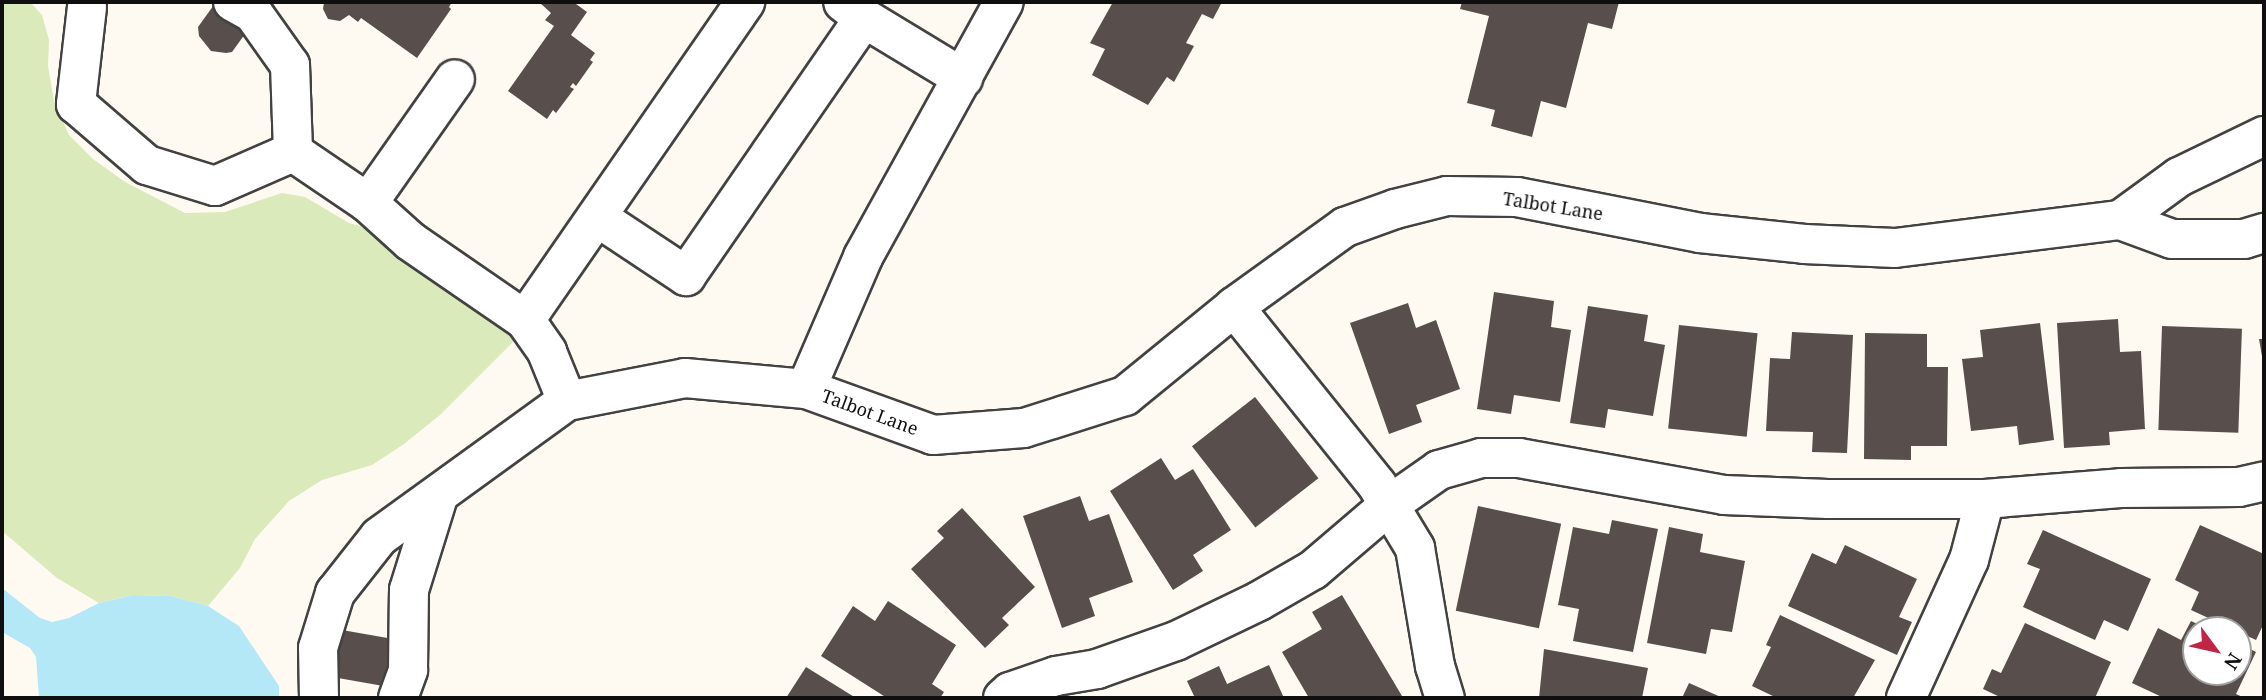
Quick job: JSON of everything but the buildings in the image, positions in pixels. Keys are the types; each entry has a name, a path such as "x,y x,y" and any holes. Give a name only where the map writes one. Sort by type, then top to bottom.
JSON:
{"street":[{"path":"233,2 253,13 290,65 293,152"},
{"path":"525,320 745,2"},
{"path":"806,390 863,257 1004,2"},
{"path":"89,4 76,104 147,165 215,186 293,152"},
{"path":"597,217 686,276 854,10 962,78"},
{"path":"368,203 455,79"},
{"path":"2120,220 2179,177 2264,136"},
{"path":"293,152 368,203 410,241 525,320 547,352 568,401 379,537 335,593 318,648 319,698"},
{"name":"Talbot Lane","path":"568,401 684,378 806,390 933,435 1024,428 1125,396 1234,307 1345,227 1395,209 1447,196 1517,197 1700,233 1804,244 1895,248 2120,220"},
{"path":"2120,220 2172,239 2244,239 2264,233"},
{"path":"1234,307 1377,485 1415,548 1435,666 1445,698"},
{"path":"1003,698 1010,692 1056,676 1097,669 1176,641 1259,601 1313,570 1390,505 1439,470 1481,458 1519,458 1724,495 1828,499 1984,499 2121,488 2239,486 2264,481"},
{"path":"398,698 408,670 409,590 438,497"},
{"path":"1906,698 1969,560 1984,499"}],"green space":[{"path":"2,2 30,2 42,15 49,40 48,66 54,101 69,135 93,159 125,182 185,213 225,212 282,193 305,197 349,223 364,227 508,330 514,341 440,415 404,444 372,465 322,480 289,501 255,539 240,568 208,606 171,596 133,595 99,603 57,578 2,531"}],"water":[{"path":"2,588 40,618 52,622 69,618 99,603 133,595 171,596 208,606 239,626 279,686 279,698 39,698 36,657 30,648 2,632"}]}
